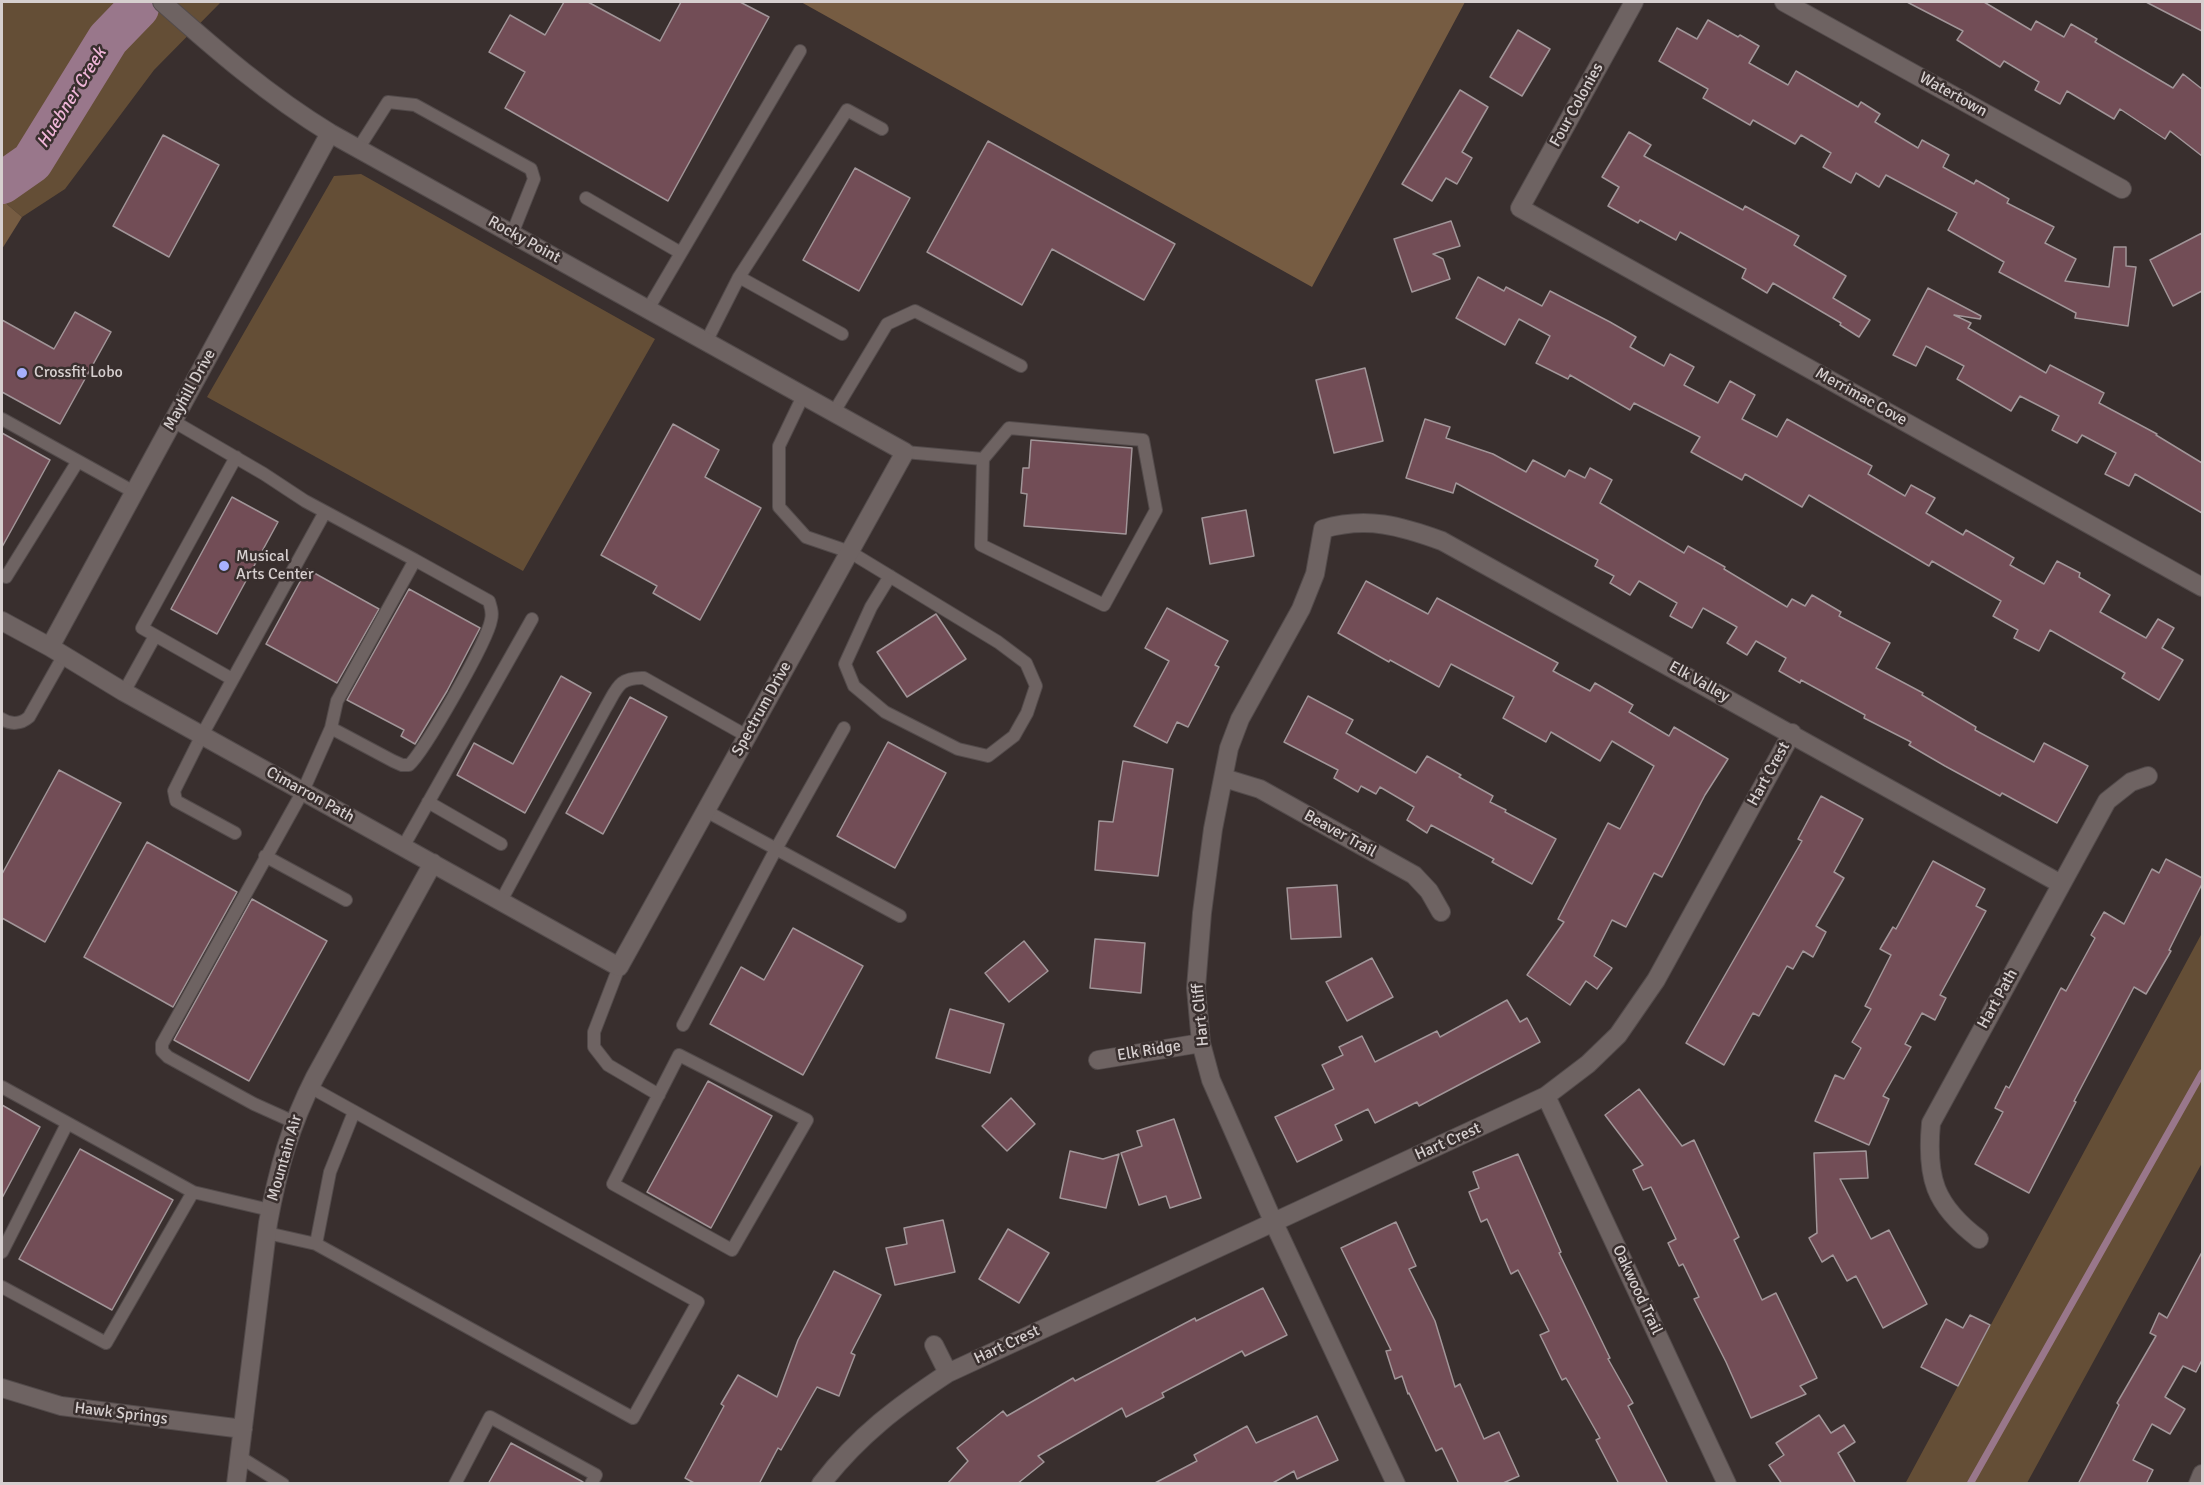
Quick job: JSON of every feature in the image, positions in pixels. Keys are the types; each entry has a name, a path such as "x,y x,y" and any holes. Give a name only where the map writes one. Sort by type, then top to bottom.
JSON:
{"street":[{"name":"Rocky Point","path":"162,2 253,80 289,108 330,133 905,452"},
{"name":"Four Colonies","path":"1520,208 1634,2"},
{"name":"Watertown","path":"1784,2 2122,189"},
{"name":"Mayhill Drive","path":"57,651 134,492 330,133"},
{"name":"Merrimac Cove","path":"1520,208 2202,586"},
{"name":"Spectrum Drive","path":"619,967 905,452"},
{"name":"Elk Valley","path":"1323,529 1345,522 1379,523 1408,529 1442,541 2061,884"},
{"name":"Hart Cliff","path":"1323,529 1315,574 1301,609 1240,719 1229,748 1213,829 1202,913 1196,988 1201,1043 1211,1080 1273,1221 1396,1484"},
{"name":"Cimarron Path","path":"2,621 124,692 619,967"},
{"name":"Hart Crest","path":"821,1484 865,1433 897,1407 948,1373 1546,1096 1588,1064 1618,1035 1656,980 1792,733"},
{"name":"Hart Path","path":"1978,1239 1958,1224 1940,1198 1930,1170 1928,1153 1931,1123 2107,801 2131,782 2148,776"},
{"name":"Beaver Trail","path":"1224,778 1260,789 1414,875 1429,891 1441,912"},
{"name":"Mountain Air","path":"236,1484 270,1210 275,1182 294,1122 310,1087 433,863"},
{"name":"Elk Ridge","path":"1098,1060 1201,1043"},
{"name":"Oakwood Trail","path":"1546,1096 1727,1484"},
{"path":"934,1345 948,1373"},
{"name":"Hawk Springs","path":"2,1388 61,1406 243,1429"},
{"path":"2198,1484 2202,1474"}],"lane":[{"path":"648,309 800,51"},
{"path":"358,148 388,102 415,105 531,169 534,179 512,234"},
{"path":"706,342 739,277 847,110 882,129"},
{"path":"586,198 681,253"},
{"path":"739,277 842,334"},
{"path":"834,412 887,324 915,311 1021,366"},
{"path":"803,396 779,446 779,507 806,537 850,552 891,576 998,642 1026,663 1036,686 1027,713 1014,736 988,756 958,749 885,712 854,686 845,664 871,607 891,576"},
{"path":"2,419 134,492"},
{"path":"173,421 325,512 489,602 492,610 491,621 479,650 432,731 409,765 393,761 331,728"},
{"path":"1009,428 1143,440 1156,510 1104,605 981,545 983,459 1009,428"},
{"path":"905,452 983,459"},
{"path":"232,679 142,628 236,457"},
{"path":"2,575 6,577 78,461"},
{"path":"235,833 176,801 174,791 232,679 325,512"},
{"path":"294,1122 254,1104 168,1057 162,1051 162,1044 303,791 331,728 337,701 415,560"},
{"path":"403,847 532,619"},
{"path":"124,692 155,636"},
{"path":"2,719 8,723 23,723 29,717 57,651"},
{"path":"501,901 621,683 630,677 644,678 747,736"},
{"path":"683,1025 776,849 844,728"},
{"path":"428,802 501,844"},
{"path":"706,811 900,916"},
{"path":"266,856 346,900"},
{"path":"619,967 594,1032 594,1047 608,1065 659,1095"},
{"path":"679,1055 807,1120 732,1250 613,1184 659,1095 679,1055"},
{"path":"2,1087 193,1192 270,1210"},
{"path":"267,1233 316,1244 633,1418 698,1302 310,1087"},
{"path":"316,1244 330,1172 354,1112"},
{"path":"2,1252 68,1124"},
{"path":"2,1287 106,1343 193,1192"},
{"path":"455,1484 490,1417 596,1475 591,1484"},
{"path":"240,1457 283,1484"}],"shaded area":[{"path":"2,2 221,2 154,70 65,189 22,217 2,200"},
{"path":"801,2 1465,2 1312,287"},
{"path":"361,174 655,339 523,571 207,397 334,176"},
{"path":"2,200 22,217 2,249"},
{"path":"2202,933 2202,1163 2027,1483 1905,1484"}],"building":[{"path":"564,2 588,2 660,41 681,2 740,2 769,17 668,201 505,108 525,72 489,52 510,15 545,35"},
{"path":"1907,2 1984,2 2031,30 2036,21 2064,37 2071,24 2097,39 2095,42 2173,88 2183,74 2202,89 2202,156 2170,131 2165,139 2120,109 2114,119 2067,91 2060,104 2035,90 2039,82 2004,61 2000,67 1957,40 1963,31"},
{"path":"2146,2 2202,2 2202,31"},
{"path":"1708,20 1759,46 1749,63 1788,85 1796,71 1858,107 1861,102 1880,114 1875,122 1918,148 1922,140 1949,155 1943,167 1974,184 1976,180 2009,199 2007,203 2054,227 2045,243 2076,259 2065,281 2109,287 2114,247 2126,247 2126,266 2136,267 2128,326 2075,318 2076,313 1999,272 2004,262 1948,230 1957,213 1886,175 1879,187 1856,173 1851,183 1823,167 1831,153 1801,135 1795,144 1753,120 1750,125 1703,98 1708,89 1659,61 1677,28 1697,39"},
{"path":"1518,30 1550,49 1522,96 1490,77"},
{"path":"1460,90 1488,107 1462,152 1472,158 1457,184 1446,178 1432,201 1402,184"},
{"path":"1629,132 1651,145 1644,156 1743,210 1745,206 1799,236 1794,245 1846,276 1833,298 1870,320 1859,337 1840,325 1841,323 1773,283 1767,293 1742,278 1746,269 1680,232 1676,240 1608,206 1619,187 1602,177"},
{"path":"163,135 219,165 169,257 113,226"},
{"path":"988,141 1175,244 1144,300 1052,249 1022,305 927,252"},
{"path":"855,168 910,198 859,291 803,260"},
{"path":"1451,221 1460,246 1433,254 1443,259 1450,279 1412,292 1394,239"},
{"path":"2202,233 2202,291 2173,306 2150,260"},
{"path":"1478,277 1504,291 1506,287 1542,306 1550,291 1610,322 1636,337 1630,347 1664,366 1670,354 1694,367 1684,385 1718,403 1730,381 1755,395 1742,419 1777,437 1787,419 1872,466 1868,474 1905,496 1911,485 1935,498 1926,513 1963,535 1966,530 2014,558 2010,565 2044,584 2057,561 2080,573 2079,577 2110,595 2100,612 2146,638 2158,619 2174,628 2162,648 2183,660 2159,700 2122,678 2125,673 2050,630 2039,651 2014,638 2018,630 1993,616 2001,601 1932,561 1929,566 1809,495 1802,507 1745,474 1742,480 1691,452 1700,437 1634,403 1630,410 1570,375 1568,379 1536,363 1550,336 1519,319 1505,345 1456,318"},
{"path":"1928,288 1981,316 1980,319 1954,315 1971,323 1968,328 2046,373 2050,365 2104,393 2099,403 2157,434 2202,463 2202,513 2135,474 2129,486 2105,474 2116,453 2082,435 2077,443 2052,430 2059,416 2020,396 2011,411 1957,379 1964,366 1926,346 1916,366 1893,355"},
{"path":"75,312 111,332 60,424 2,392 2,320 54,349"},
{"path":"1365,368 1383,441 1334,453 1316,380"},
{"path":"1425,419 1450,427 1446,438 1493,454 1526,472 1533,460 1565,477 1569,470 1585,478 1590,468 1612,480 1600,503 1684,553 1688,546 1787,607 1792,599 1805,606 1812,595 1841,612 1839,616 1890,643 1876,668 1923,693 1922,695 1976,727 1975,730 2034,762 2044,743 2088,766 2057,823 1945,766 1909,745 1911,742 1864,718 1865,715 1801,680 1800,683 1779,671 1786,658 1756,641 1747,655 1727,643 1737,627 1703,608 1692,628 1670,616 1677,603 1639,581 1630,595 1610,583 1614,576 1595,566 1598,560 1456,483 1453,493 1406,478"},
{"path":"673,424 719,450 705,477 761,508 700,620 653,593 657,586 601,555"},
{"path":"2,433 50,460 2,547"},
{"path":"1031,440 1132,448 1126,534 1024,526 1027,494 1021,493 1023,468 1029,468"},
{"name":"Musical Arts Center","path":"232,497 278,522 217,634 171,609"},
{"path":"1246,510 1254,556 1210,564 1202,518"},
{"path":"307,569 379,609 337,683 266,644"},
{"path":"1366,581 1428,614 1437,598 1558,663 1553,671 1590,691 1595,683 1633,705 1629,712 1669,736 1674,727 1728,759 1705,795 1662,877 1654,873 1626,927 1612,920 1594,956 1612,968 1597,989 1586,981 1570,1005 1527,975 1564,922 1558,919 1608,823 1620,829 1654,766 1612,741 1600,761 1551,732 1546,742 1503,718 1514,697 1451,664 1439,687 1338,633"},
{"path":"409,589 480,628 447,691 415,744 401,736 404,730 347,700"},
{"path":"1167,608 1228,641 1215,665 1219,667 1188,727 1177,722 1167,743 1134,726 1169,661 1145,648"},
{"path":"936,614 966,659 907,697 877,652"},
{"path":"561,676 591,693 525,813 457,775 474,743 513,764"},
{"path":"1308,696 1353,720 1346,733 1416,773 1427,756 1493,796 1490,802 1506,810 1505,812 1556,839 1532,884 1492,862 1494,859 1431,825 1427,833 1407,820 1414,807 1380,787 1376,794 1361,786 1358,792 1334,778 1338,770 1284,742"},
{"path":"630,697 667,717 603,834 566,813"},
{"path":"888,742 946,773 895,868 837,836"},
{"path":"1123,761 1173,769 1158,876 1095,870 1099,821 1113,822"},
{"path":"59,770 121,803 45,942 2,918 2,874"},
{"path":"1821,796 1863,819 1834,872 1844,878 1816,926 1826,932 1813,957 1803,951 1793,969 1787,966 1759,1016 1753,1013 1724,1065 1686,1043 1802,841 1798,839"},
{"path":"147,842 237,892 173,1007 84,957"},
{"path":"2166,859 2202,878 2202,884 2169,950 2171,951 2146,994 2134,987 2029,1193 1975,1164 2003,1112 1995,1108 2006,1086 2009,1088 2061,988 2066,991 2095,938 2091,935 2104,912 2124,924 2152,869 2159,873"},
{"path":"1933,861 1985,889 1976,906 1986,911 1940,995 1946,998 1935,1020 1922,1013 1905,1044 1911,1047 1883,1096 1889,1099 1869,1145 1815,1121 1835,1075 1844,1079 1861,1048 1852,1042 1871,1009 1865,1006 1891,955 1880,949 1893,927 1896,929"},
{"path":"1337,885 1341,937 1291,939 1287,888"},
{"path":"252,899 327,941 249,1081 174,1040"},
{"path":"793,928 863,966 803,1075 710,1024 741,967 764,980"},
{"path":"1095,939 1145,943 1141,993 1090,988"},
{"path":"1024,941 1048,971 1009,1002 985,973"},
{"path":"1372,958 1393,997 1347,1021 1326,982"},
{"path":"1507,1000 1520,1022 1527,1018 1540,1042 1419,1106 1417,1102 1375,1123 1368,1109 1335,1125 1342,1140 1297,1162 1275,1117 1334,1089 1322,1065 1343,1055 1339,1047 1362,1036 1375,1062 1437,1031 1440,1037"},
{"path":"950,1009 1004,1024 990,1073 936,1058"},
{"path":"708,1081 772,1116 711,1228 647,1192"},
{"path":"1639,1089 1682,1146 1694,1140 1739,1237 1734,1240 1762,1300 1776,1293 1817,1378 1800,1386 1806,1394 1751,1418 1694,1299 1699,1297 1683,1264 1679,1266 1668,1243 1676,1239 1651,1187 1643,1190 1633,1170 1643,1165 1605,1115"},
{"path":"1011,1098 1035,1124 1007,1151 982,1126"},
{"path":"2,1105 40,1127 2,1198"},
{"path":"1174,1119 1201,1198 1170,1208 1166,1196 1139,1205 1121,1153 1142,1146 1137,1131"},
{"path":"80,1149 173,1200 112,1310 19,1259"},
{"path":"1070,1151 1103,1159 1119,1154 1106,1208 1060,1198"},
{"path":"1866,1151 1868,1178 1840,1179 1871,1239 1889,1230 1927,1304 1883,1328 1856,1276 1847,1281 1833,1255 1822,1262 1809,1238 1817,1233 1814,1153"},
{"path":"1518,1154 1561,1252 1559,1253 1610,1358 1608,1359 1633,1403 1628,1406 1668,1484 1619,1484 1596,1440 1600,1438 1566,1378 1562,1380 1540,1335 1549,1331 1518,1270 1511,1274 1487,1219 1481,1222 1469,1192 1479,1188 1473,1172"},
{"path":"943,1220 955,1272 895,1285 886,1248 907,1244 904,1228"},
{"path":"1396,1222 1416,1266 1409,1269 1435,1321 1455,1387 1460,1384 1484,1439 1499,1432 1519,1476 1501,1484 1459,1484 1442,1448 1436,1451 1408,1394 1402,1376 1395,1379 1386,1351 1391,1350 1341,1248"},
{"path":"1008,1229 1049,1253 1019,1303 979,1279"},
{"path":"2202,1252 2202,1360 2196,1372 2183,1366 2165,1397 2185,1409 2170,1434 2152,1424 2133,1460 2153,1470 2146,1484 2078,1484 2119,1405 2117,1403 2156,1336 2150,1333 2159,1313 2167,1318"},
{"path":"834,1271 881,1295 851,1353 855,1355 839,1396 817,1387 781,1450 778,1448 759,1484 696,1484 685,1478 724,1406 721,1404 738,1375 777,1397 798,1340"},
{"path":"1263,1288 1287,1335 1245,1356 1242,1351 1162,1393 1164,1397 1126,1417 1122,1408 1038,1456 1044,1462 1017,1484 947,1484 968,1461 957,1448 1003,1411 1007,1416 1073,1378 1075,1381 1195,1318 1196,1321"},
{"path":"1970,1315 1990,1325 1958,1386 1921,1367 1946,1319 1963,1328"},
{"path":"1819,1415 1831,1433 1844,1425 1855,1442 1838,1453 1856,1484 1782,1484 1769,1465 1784,1455 1776,1443"},
{"path":"1317,1416 1338,1460 1297,1479 1294,1471 1271,1484 1153,1484 1197,1461 1194,1455 1247,1426 1256,1443"},
{"path":"511,1443 583,1482 583,1484 488,1484"}],"waterway":[{"name":"Huebner Creek","path":"2,183 32,162 108,39 138,8"},
{"path":"1970,1484 2202,1073"}],"place":[{"name":"Crossfit Lobo","path":"22,373"},
{"name":"Musical Arts Center","path":"224,566"}]}
